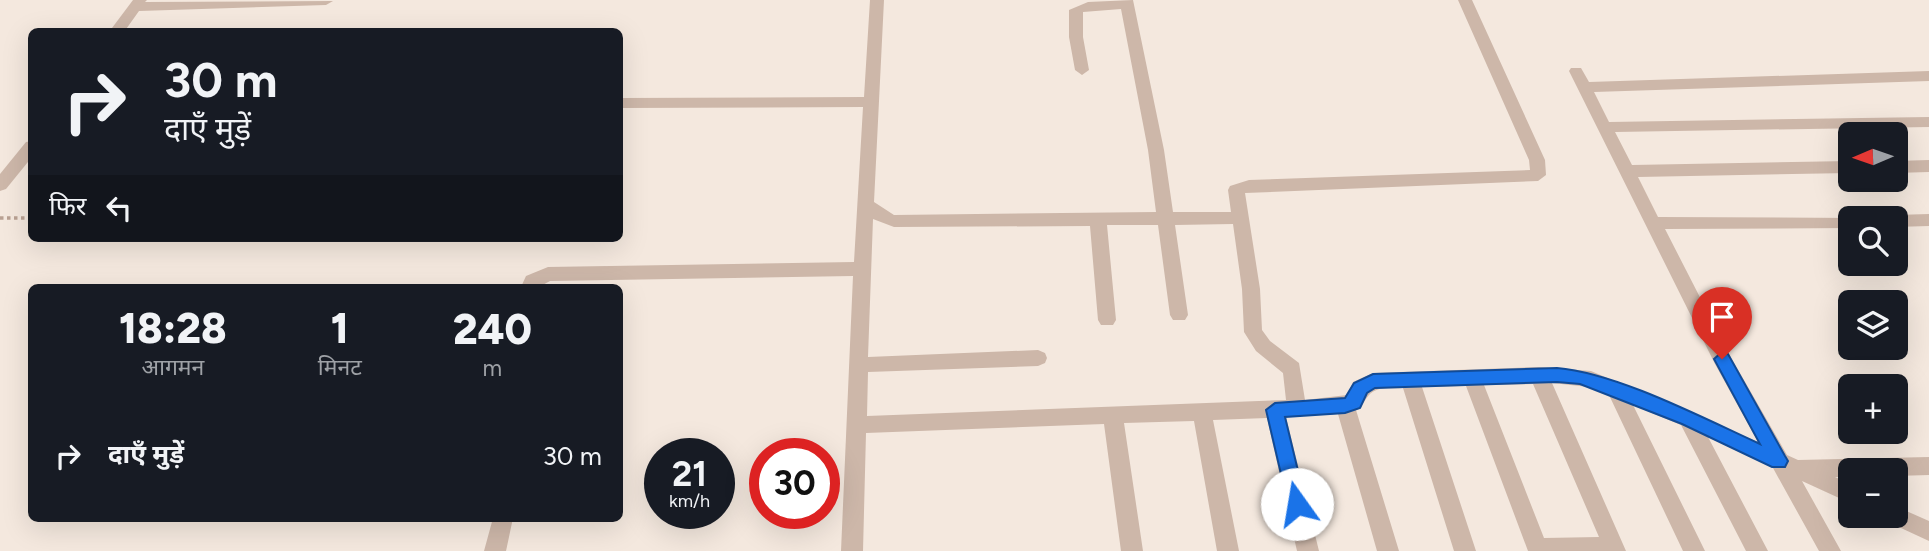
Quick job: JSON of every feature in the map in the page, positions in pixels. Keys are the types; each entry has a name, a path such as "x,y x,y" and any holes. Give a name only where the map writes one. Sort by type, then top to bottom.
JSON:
{"street":[{"path":"852,551 862,269 877,0"},
{"path":"1297,409 1292,369 1263,346 1253,332 1248,268 1238,218 1236,190 1241,187 1538,175 1537,160 1465,0"},
{"path":"119,28 138,4 326,1"},
{"path":"1082,70 1076,37 1076,10 1088,5 1126,2 1156,150 1179,315"},
{"path":"1830,551 1787,465 1653,223 1580,79 1929,76"},
{"path":"623,103 871,102"},
{"path":"1604,127 1929,122"},
{"path":"0,185 28,151"},
{"path":"1908,167 1929,166"},
{"path":"1627,171 1838,167"},
{"path":"865,204 883,218 894,222 1238,218"},
{"path":"1098,219 1107,320"},
{"path":"1908,221 1929,220"},
{"path":"1653,223 1838,222"},
{"path":"531,284 548,274 862,269"},
{"path":"859,365 1038,358"},
{"path":"856,425 1345,406 1354,402 1360,388 1367,383 1539,375 1581,377 1688,419 1838,488"},
{"path":"1472,377 1538,549 1614,549 1539,375"},
{"path":"1410,380 1465,551"},
{"path":"1616,389 1693,551"},
{"path":"1345,406 1388,551"},
{"path":"1275,410 1308,551"},
{"path":"1202,413 1228,551"},
{"path":"1113,416 1132,551"},
{"path":"1688,419 1757,551"},
{"path":"1787,465 1929,466"},
{"path":"1908,521 1929,531"},
{"path":"495,551 502,522"}],"path":[{"path":"0,218 28,218"}],"route":[{"path":"1297,504 1275,410 1345,406 1354,402 1360,388 1373,381 1557,375 1581,377 1688,419 1779,461 1722,359"}]}
